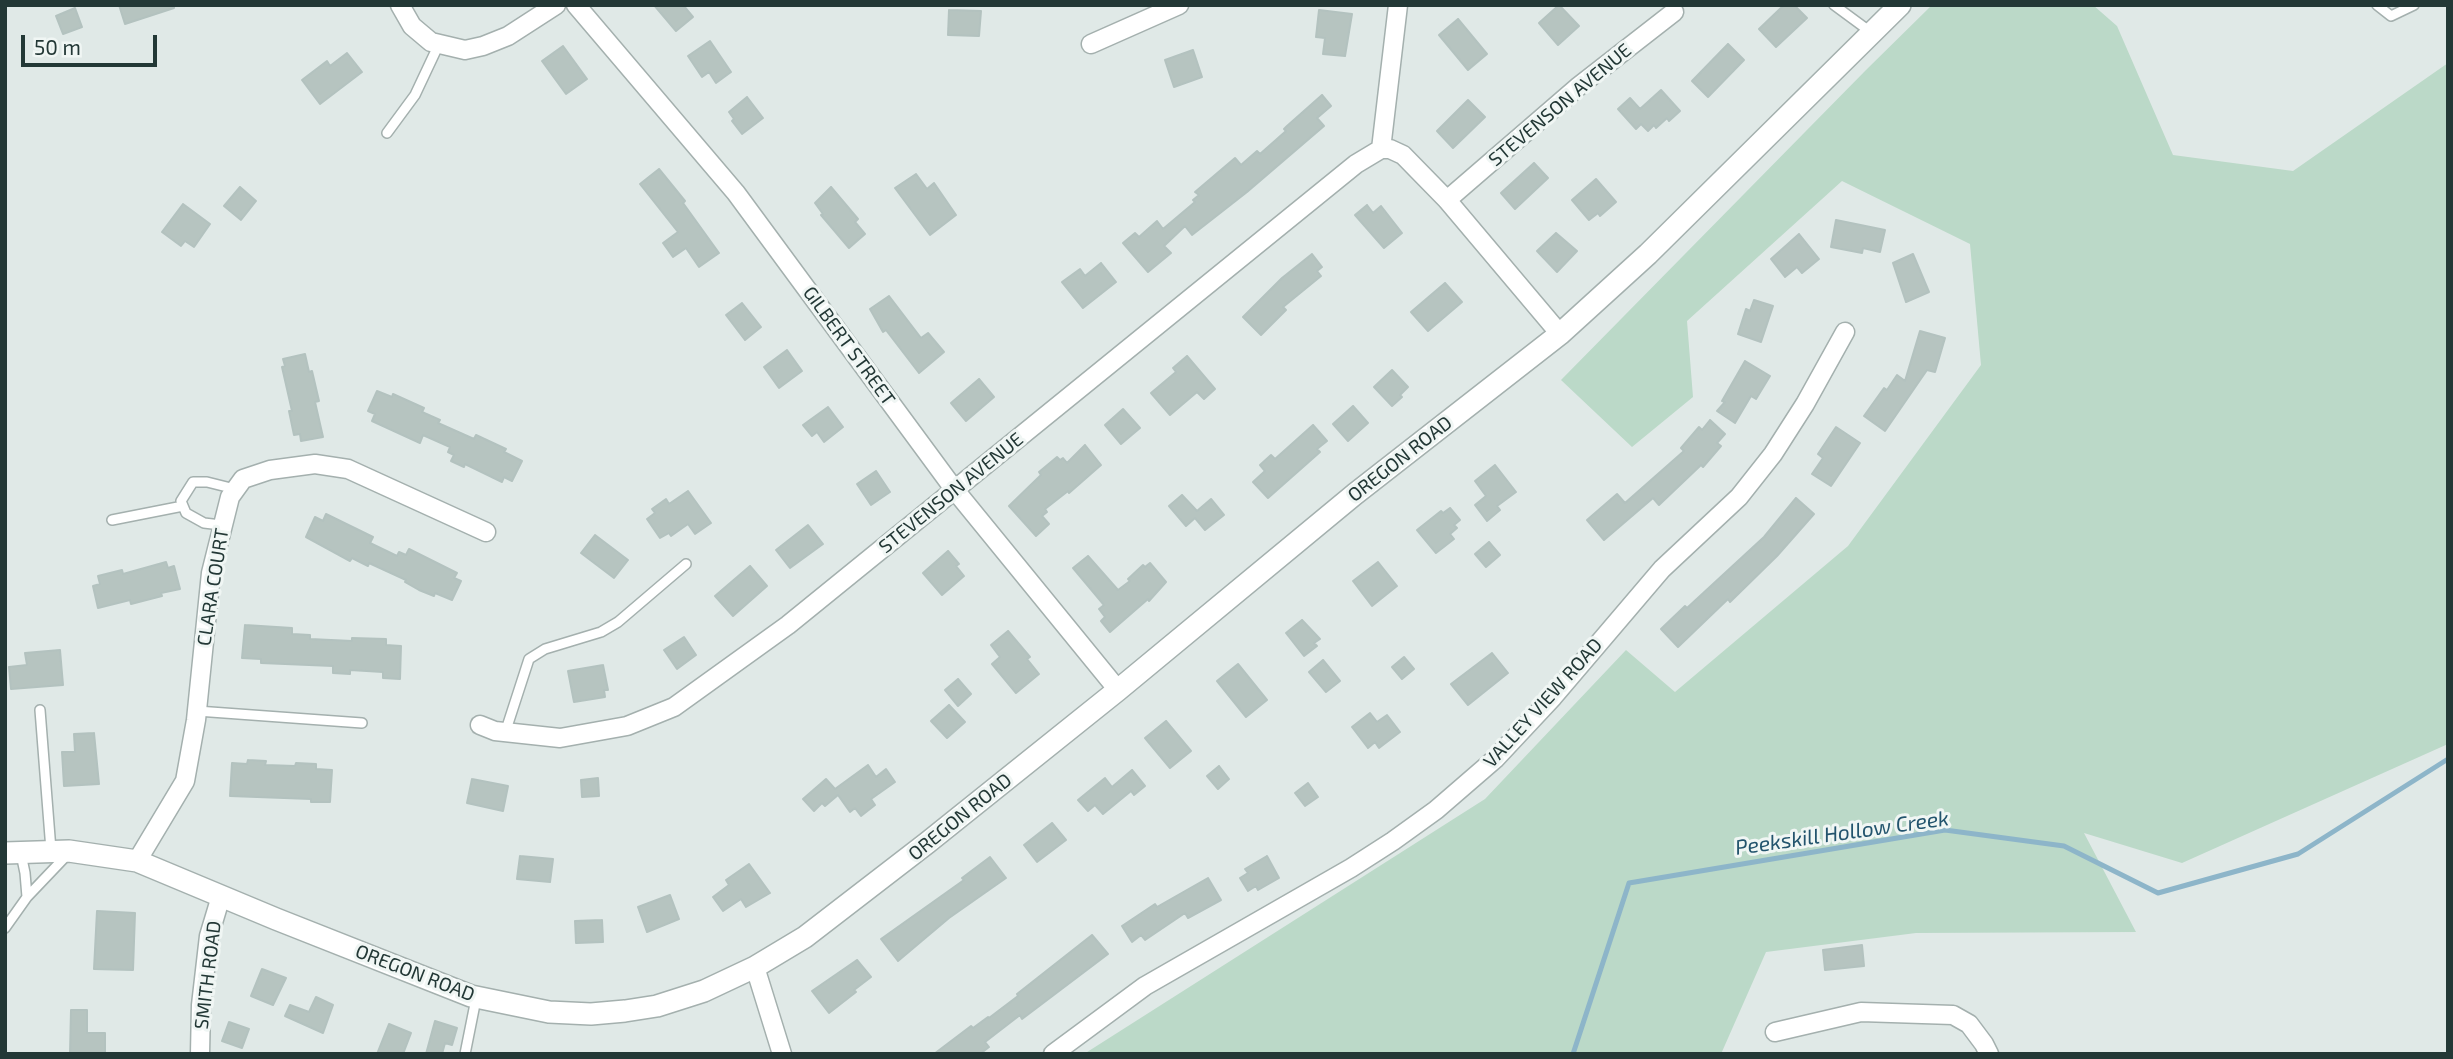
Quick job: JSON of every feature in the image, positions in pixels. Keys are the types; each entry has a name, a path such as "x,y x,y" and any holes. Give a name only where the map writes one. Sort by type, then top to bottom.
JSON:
{"street":[{"path":"400,5 412,26 431,42 465,50 508,36 556,5"},
{"name":"GILBERT STREET","path":"576,5 736,193 954,489 1118,690"},
{"path":"1091,44 1179,5"},
{"path":"1398,5 1381,149 1390,149 1403,155 1447,200 1560,334"},
{"name":"OREGON ROAD","path":"13,853 60,852 136,861 477,997 549,1012 625,1012 657,1006 704,991 755,967 805,937 1118,690 1355,494 1560,334 1648,254 1900,5"},
{"name":"STEVENSON AVENUE","path":"1447,200 1579,86 1674,12"},
{"name":"STEVENSON AVENUE","path":"480,725 495,732 560,738 627,726 674,707 788,625 1356,164 1381,149"},
{"name":"VALLEY VIEW ROAD","path":"1053,1054 1145,986 1351,868 1393,841 1436,810 1495,759 1553,697 1662,569 1739,497 1773,454 1805,404 1845,332"},
{"path":"236,489 243,479 270,470 315,464 348,470 486,532"},
{"name":"CLARA COURT","path":"136,861 186,781 197,711 211,573 221,525 230,497 236,489"},
{"name":"SMITH ROAD","path":"200,1054 201,1005 209,936 221,896"},
{"path":"755,967 782,1054"},
{"path":"1775,1032 1861,1012 1953,1015 1969,1024 1989,1054"}],"lane":[{"path":"1834,5 1872,33"},
{"path":"2377,5 2390,16 2414,5"},
{"path":"387,133 415,95 439,44"},
{"path":"221,525 204,523 186,513 181,501 193,482 207,482 236,489"},
{"path":"112,520 183,506"},
{"path":"505,733 529,659 545,649 601,632 618,622 686,564"},
{"path":"5,928 60,852 40,710"},
{"path":"197,711 362,723"},
{"path":"13,853 25,873 27,897"},
{"path":"465,1054 477,997"}],"green space":[{"path":"1932,5 2093,5 2117,26 2173,155 2293,171 2448,63 2448,744 2182,863 2084,833 2136,932 1916,933 1766,952 1721,1054 1084,1054 1485,799 1626,650 1675,692 1848,546 1981,365 1970,244 1842,181 1687,321 1693,397 1632,447 1561,380"}],"building":[{"path":"119,5 174,5 174,8 125,24"},
{"path":"654,5 683,5 693,17 676,31"},
{"path":"1559,5 1579,26 1558,45 1539,23"},
{"path":"1784,5 1794,5 1807,18 1776,47 1759,29"},
{"path":"75,8 82,27 63,34 56,16"},
{"path":"949,10 981,11 979,36 948,35"},
{"path":"1319,10 1352,14 1345,56 1323,54 1325,38 1316,37"},
{"path":"1458,19 1487,54 1468,70 1439,35"},
{"path":"710,41 731,72 716,83 709,72 702,77 688,56"},
{"path":"1728,44 1744,60 1708,97 1692,81"},
{"path":"563,46 587,79 566,94 542,61"},
{"path":"1193,50 1202,77 1174,87 1165,60"},
{"path":"347,53 362,72 320,104 302,80 327,61 330,66"},
{"path":"1661,90 1680,111 1656,128 1654,125 1648,131 1641,124 1636,129 1618,109 1630,98 1640,109"},
{"path":"1322,95 1331,106 1317,118 1324,126 1192,235 1185,226 1164,246 1171,253 1148,272 1123,243 1135,233 1139,237 1157,221 1163,229 1195,202 1193,200 1199,195 1195,192 1235,158 1241,165 1257,151 1260,154"},
{"path":"747,97 763,118 742,134 729,112"},
{"path":"1468,100 1485,117 1453,148 1437,131"},
{"path":"1534,163 1548,178 1515,209 1501,193"},
{"path":"659,169 685,201 683,203 719,253 699,267 686,248 673,257 663,243 678,232 640,184"},
{"path":"916,174 927,189 934,183 956,215 930,235 895,188"},
{"path":"1596,179 1616,202 1600,216 1598,213 1589,220 1572,200"},
{"path":"240,187 256,201 241,220 224,206"},
{"path":"831,187 858,219 855,222 865,234 849,248 821,215 823,214 815,203"},
{"path":"183,204 210,224 194,247 185,241 181,246 162,232"},
{"path":"1367,205 1373,213 1381,206 1402,233 1384,248 1355,215"},
{"path":"1836,220 1885,230 1880,252 1863,248 1862,253 1831,247"},
{"path":"1556,233 1577,251 1557,272 1537,251"},
{"path":"1799,234 1819,259 1802,273 1797,267 1785,277 1771,259"},
{"path":"1312,254 1322,267 1317,271 1321,276 1283,307 1286,310 1261,335 1243,317 1282,278"},
{"path":"1913,254 1929,292 1906,302 1893,263"},
{"path":"1101,263 1116,282 1083,308 1062,282 1080,269 1085,276"},
{"path":"1445,283 1462,302 1428,331 1411,312"},
{"path":"889,296 921,338 928,333 944,352 919,373 886,330 883,332 870,309"},
{"path":"1754,300 1773,306 1761,342 1738,334 1746,309 1750,311"},
{"path":"742,303 761,327 745,340 726,315"},
{"path":"1920,331 1945,338 1935,372 1927,370 1885,431 1864,416 1897,375 1905,381"},
{"path":"787,350 802,371 779,388 764,367"},
{"path":"305,354 319,401 315,402 323,437 301,441 300,434 294,435 289,411 292,411 282,367 285,366 283,359"},
{"path":"1187,356 1215,389 1204,399 1197,392 1170,415 1151,393 1176,372 1173,368"},
{"path":"1745,361 1770,376 1756,399 1751,396 1735,423 1717,411 1725,402 1722,401"},
{"path":"1392,370 1408,387 1392,406 1374,387"},
{"path":"979,379 994,397 966,421 951,403"},
{"path":"377,391 392,397 393,394 424,408 422,412 440,420 438,423 474,439 476,435 506,449 504,452 522,461 512,481 504,477 502,482 465,464 464,467 451,461 454,455 448,452 450,447 423,435 420,443 372,421 375,414 368,411"},
{"path":"1353,406 1368,423 1348,441 1333,424"},
{"path":"828,407 843,427 824,442 817,432 812,436 803,425"},
{"path":"1123,409 1140,428 1121,444 1105,425"},
{"path":"1710,420 1725,434 1717,443 1721,446 1703,467 1701,465 1659,505 1653,498 1604,540 1587,520 1617,494 1625,503 1684,451 1681,448 1699,427 1702,430"},
{"path":"1313,425 1327,441 1317,449 1320,452 1268,498 1253,482 1265,471 1260,465 1271,455 1275,459"},
{"path":"1836,427 1860,443 1831,486 1812,474 1823,458 1818,454"},
{"path":"1085,445 1101,465 1069,493 1068,491 1045,509 1047,512 1042,516 1049,524 1036,536 1009,506 1041,475 1039,472 1057,457 1060,460 1063,458 1067,463"},
{"path":"1495,465 1516,492 1497,506 1500,510 1487,521 1475,505 1486,496 1475,481"},
{"path":"876,471 890,492 871,505 857,484"},
{"path":"688,491 711,523 695,534 688,524 671,536 669,533 660,538 647,519 655,513 652,509 666,499 669,504"},
{"path":"1182,495 1197,511 1211,499 1224,515 1205,530 1195,518 1186,526 1169,506"},
{"path":"1796,498 1814,514 1777,556 1730,602 1728,599 1678,647 1661,629 1764,537"},
{"path":"1450,508 1460,520 1454,525 1457,528 1450,534 1454,539 1436,553 1417,530 1441,511 1443,513"},
{"path":"326,514 373,537 370,543 397,556 399,552 406,555 409,549 457,573 454,578 461,581 452,600 419,590 405,582 406,580 369,563 368,566 352,558 350,561 306,537 315,517 323,521"},
{"path":"808,525 823,544 790,568 776,550"},
{"path":"595,535 628,560 614,578 581,553"},
{"path":"1489,542 1500,555 1486,567 1475,554"},
{"path":"948,551 959,564 956,566 964,576 942,595 923,573"},
{"path":"1088,556 1118,590 1130,581 1128,579 1143,565 1145,567 1150,563 1166,582 1149,601 1148,599 1110,632 1101,621 1105,617 1099,609 1104,605 1073,568"},
{"path":"166,562 168,568 174,566 180,589 131,604 130,600 98,608 93,586 100,584 98,576 122,570 123,574"},
{"path":"1378,562 1397,586 1372,606 1353,581"},
{"path":"750,566 767,586 733,616 715,596"},
{"path":"1302,620 1320,639 1314,643 1317,646 1304,656 1286,633"},
{"path":"245,625 292,628 292,634 310,635 310,639 386,639 386,645 401,646 400,679 383,678 383,672 350,670 350,674 333,673 333,666 261,663 261,659 242,658"},
{"path":"1008,631 1030,657 1027,659 1039,674 1016,693 992,664 1000,657 991,645"},
{"path":"684,637 696,655 677,669 664,650"},
{"path":"60,650 63,685 11,689 9,667 27,665 25,653"},
{"path":"1492,653 1508,673 1468,705 1451,684"},
{"path":"1404,657 1414,669 1402,679 1392,667"},
{"path":"1323,660 1340,681 1326,692 1309,672"},
{"path":"1238,664 1267,700 1246,717 1217,681"},
{"path":"603,665 608,690 604,690 605,697 574,702 568,671"},
{"path":"958,679 971,694 958,706 945,690"},
{"path":"949,705 965,722 947,738 931,721"},
{"path":"1370,713 1377,722 1387,715 1400,732 1379,748 1375,742 1368,748 1352,727"},
{"path":"1166,721 1191,751 1170,768 1145,738"},
{"path":"94,733 99,784 64,786 62,752 75,752 74,734"},
{"path":"248,760 266,761 265,765 316,764 316,769 332,770 330,802 230,796 232,763 247,764"},
{"path":"868,765 876,777 886,769 895,782 871,799 875,805 861,816 855,808 850,812 838,795 825,806 822,803 814,811 803,799 826,779 835,789"},
{"path":"1219,766 1229,779 1218,789 1207,776"},
{"path":"1132,770 1145,786 1134,795 1131,791 1103,814 1095,805 1088,811 1078,800 1105,778 1112,787"},
{"path":"598,778 599,796 582,797 581,780"},
{"path":"472,779 508,786 503,811 467,803"},
{"path":"1308,783 1318,797 1305,806 1295,793"},
{"path":"1052,823 1066,840 1037,862 1024,845"},
{"path":"520,856 553,859 550,882 517,879"},
{"path":"1267,856 1279,878 1258,890 1256,886 1248,891 1240,878 1248,873 1245,869"},
{"path":"990,857 1006,878 949,918 898,961 881,939 964,880 962,878"},
{"path":"749,864 770,893 746,907 741,899 723,911 713,897 729,885 726,880"},
{"path":"1208,878 1221,900 1188,918 1185,913 1145,940 1141,935 1132,942 1122,926 1155,904 1157,907"},
{"path":"670,895 679,919 647,932 638,907"},
{"path":"97,911 135,913 133,970 94,969"},
{"path":"602,920 603,942 576,943 575,921"},
{"path":"1092,935 1108,954 1022,1019 1020,1015 985,1042 989,1047 980,1054 934,1054 971,1026 973,1028 989,1018"},
{"path":"1862,945 1864,966 1825,970 1823,950"},
{"path":"857,960 871,977 829,1013 812,991"},
{"path":"262,969 286,978 273,1005 251,996"},
{"path":"316,997 333,1005 323,1033 285,1016 290,1005 309,1012"},
{"path":"71,1010 87,1010 87,1033 105,1033 105,1054 70,1054"},
{"path":"435,1021 457,1028 452,1045 445,1043 442,1054 426,1054"},
{"path":"229,1022 249,1029 242,1048 222,1041"},
{"path":"389,1024 411,1033 403,1054 377,1054"}],"waterway":[{"name":"Peekskill Hollow Creek","path":"1573,1054 1629,883 1945,830 2064,846 2158,893 2298,854 2448,759"}]}
